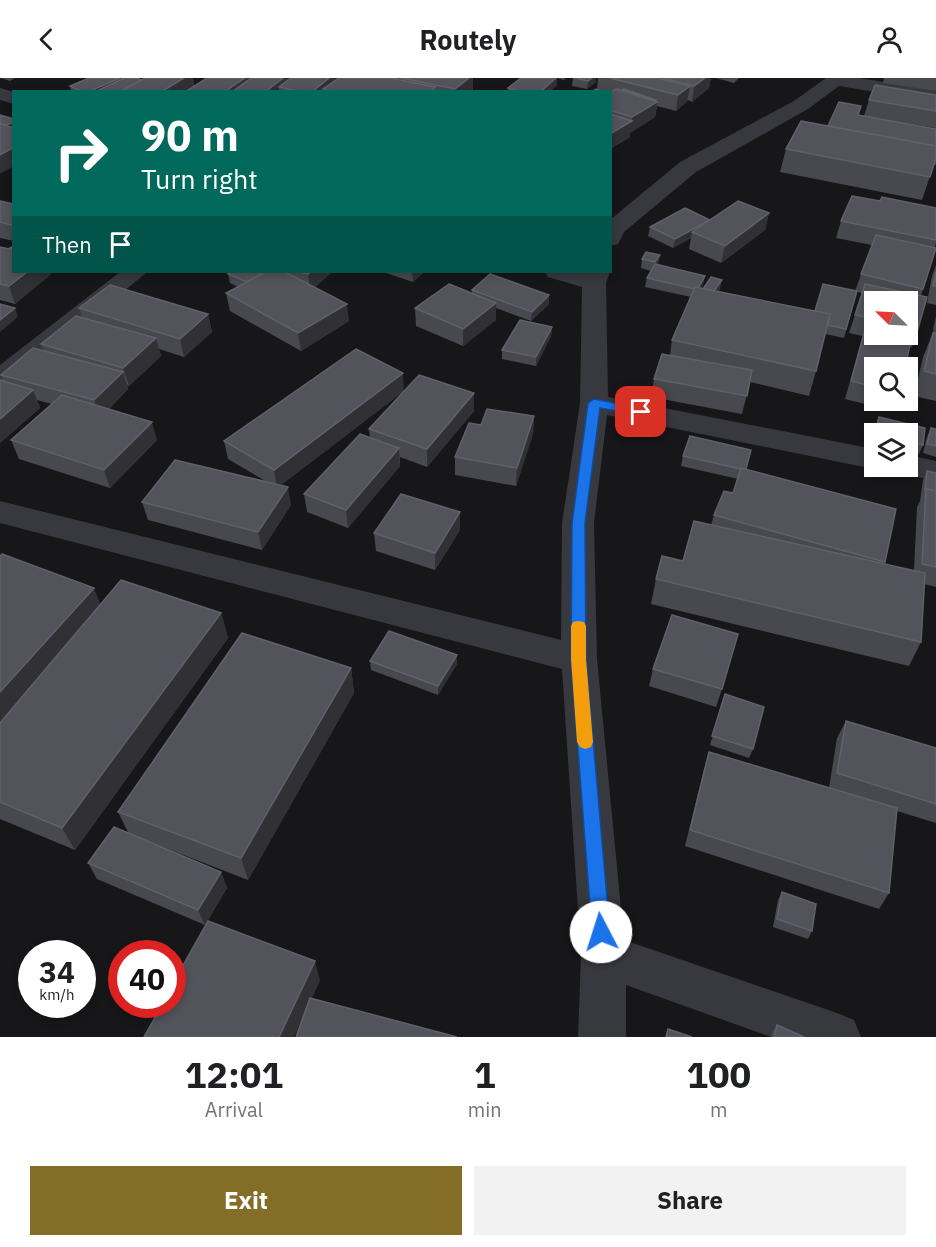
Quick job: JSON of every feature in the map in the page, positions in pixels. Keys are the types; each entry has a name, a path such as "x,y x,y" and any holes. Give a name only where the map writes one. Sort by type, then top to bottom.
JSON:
{"street":[{"path":"612,234 614,229 688,167 801,105 837,79 936,96"},
{"path":"0,378 134,273"},
{"path":"565,273 596,277 594,403 578,523 579,659 603,955 602,1037"},
{"path":"594,403 864,457"},
{"path":"918,467 936,471"},
{"path":"0,512 579,659"},
{"path":"603,955 837,1037"}],"building":[{"path":"89,78 120,78 93,90 79,90 70,86"},
{"path":"124,78 142,80 125,90 99,90"},
{"path":"145,78 184,78 164,90 123,90"},
{"path":"207,78 245,78 227,90 188,90"},
{"path":"251,78 283,78 268,90 235,90"},
{"path":"291,78 329,78 314,90 292,90 279,87"},
{"path":"339,78 391,78 435,87 432,90 323,89"},
{"path":"401,78 469,78 455,89"},
{"path":"521,78 556,78 542,90 508,88"},
{"path":"574,78 592,78 588,81"},
{"path":"610,78 657,78 690,86 678,95"},
{"path":"663,78 705,78 694,86"},
{"path":"875,85 936,95 936,111 869,100"},
{"path":"617,89 657,102 632,117 612,111 612,91"},
{"path":"624,89 656,100 622,90"},
{"path":"839,102 861,106 858,115 936,129 936,146 828,126"},
{"path":"0,115 12,118 12,123 0,124"},
{"path":"612,115 632,121 612,133"},
{"path":"801,121 936,146 936,158 930,177 786,149"},
{"path":"0,124 12,127 12,148 0,155"},
{"path":"852,196 880,201 882,197 936,208 936,240 841,221"},
{"path":"0,201 12,204 12,224 0,222"},
{"path":"738,201 769,213 725,246 692,232"},
{"path":"685,208 710,220 675,239 650,227"},
{"path":"876,235 936,248 923,289 861,274"},
{"path":"0,247 12,250 12,273 26,273 9,286 0,284"},
{"path":"646,252 660,255 655,262 642,259"},
{"path":"655,264 705,276 695,289 647,278"},
{"path":"230,273 263,273 247,282 228,274"},
{"path":"264,273 287,273 347,304 298,333 226,293"},
{"path":"490,274 549,295 532,312 472,290"},
{"path":"711,277 722,280 714,291 703,289"},
{"path":"449,284 496,303 463,329 415,308"},
{"path":"823,284 857,291 846,329 828,325 830,314 815,311"},
{"path":"865,284 898,291 864,291 864,317 855,315"},
{"path":"110,285 208,314 180,339 79,308"},
{"path":"695,287 830,314 816,371 672,340"},
{"path":"918,295 927,297 918,329"},
{"path":"0,304 15,308 0,320"},
{"path":"76,316 156,338 123,368 41,344"},
{"path":"520,320 552,327 536,357 502,350"},
{"path":"864,333 864,345 910,345 907,357 864,357 864,384 851,381"},
{"path":"933,333 936,333 936,374 924,371"},
{"path":"33,348 123,372 94,400 1,375"},
{"path":"356,349 403,373 274,470 224,441"},
{"path":"662,354 752,370 747,396 654,379"},
{"path":"419,375 474,393 427,449 369,429"},
{"path":"0,380 33,390 0,419"},
{"path":"62,395 152,422 104,470 11,440"},
{"path":"487,409 534,416 517,468 455,457 469,423 481,425"},
{"path":"879,417 904,423 878,423"},
{"path":"918,426 925,428 923,445 918,444"},
{"path":"931,428 936,429 936,446 927,444"},
{"path":"360,434 399,448 346,510 304,494"},
{"path":"690,436 751,450 746,469 683,456"},
{"path":"175,460 288,487 258,532 142,502"},
{"path":"741,468 896,509 885,562 714,515 724,491 733,493"},
{"path":"927,471 936,473 936,491 926,489 925,491"},
{"path":"926,489 936,491 936,567 922,564"},
{"path":"401,494 460,512 435,553 374,533"},
{"path":"694,521 925,573 921,642 656,579 662,556 683,561"},
{"path":"2,554 94,588 0,692 0,556"},
{"path":"121,580 221,613 62,828 0,802 0,723"},
{"path":"672,615 738,634 722,689 653,669"},
{"path":"389,631 457,655 438,686 370,661"},
{"path":"242,633 351,668 241,858 118,812"},
{"path":"725,694 764,707 753,749 712,736"},
{"path":"846,721 936,748 936,804 837,773"},
{"path":"709,752 897,808 889,893 690,830"},
{"path":"114,827 221,872 198,910 88,863"},
{"path":"782,892 816,904 812,931 777,919"},
{"path":"208,921 315,961 279,1037 144,1037 155,1018 186,1018 186,960"},
{"path":"310,998 457,1037 296,1037"},
{"path":"777,1025 804,1037 774,1037"},
{"path":"668,1029 692,1037 666,1037"}],"slow traffic":[{"path":"578,626 585,742"}],"route":[{"path":"601,932 579,659 578,523 594,403 641,412"}]}
